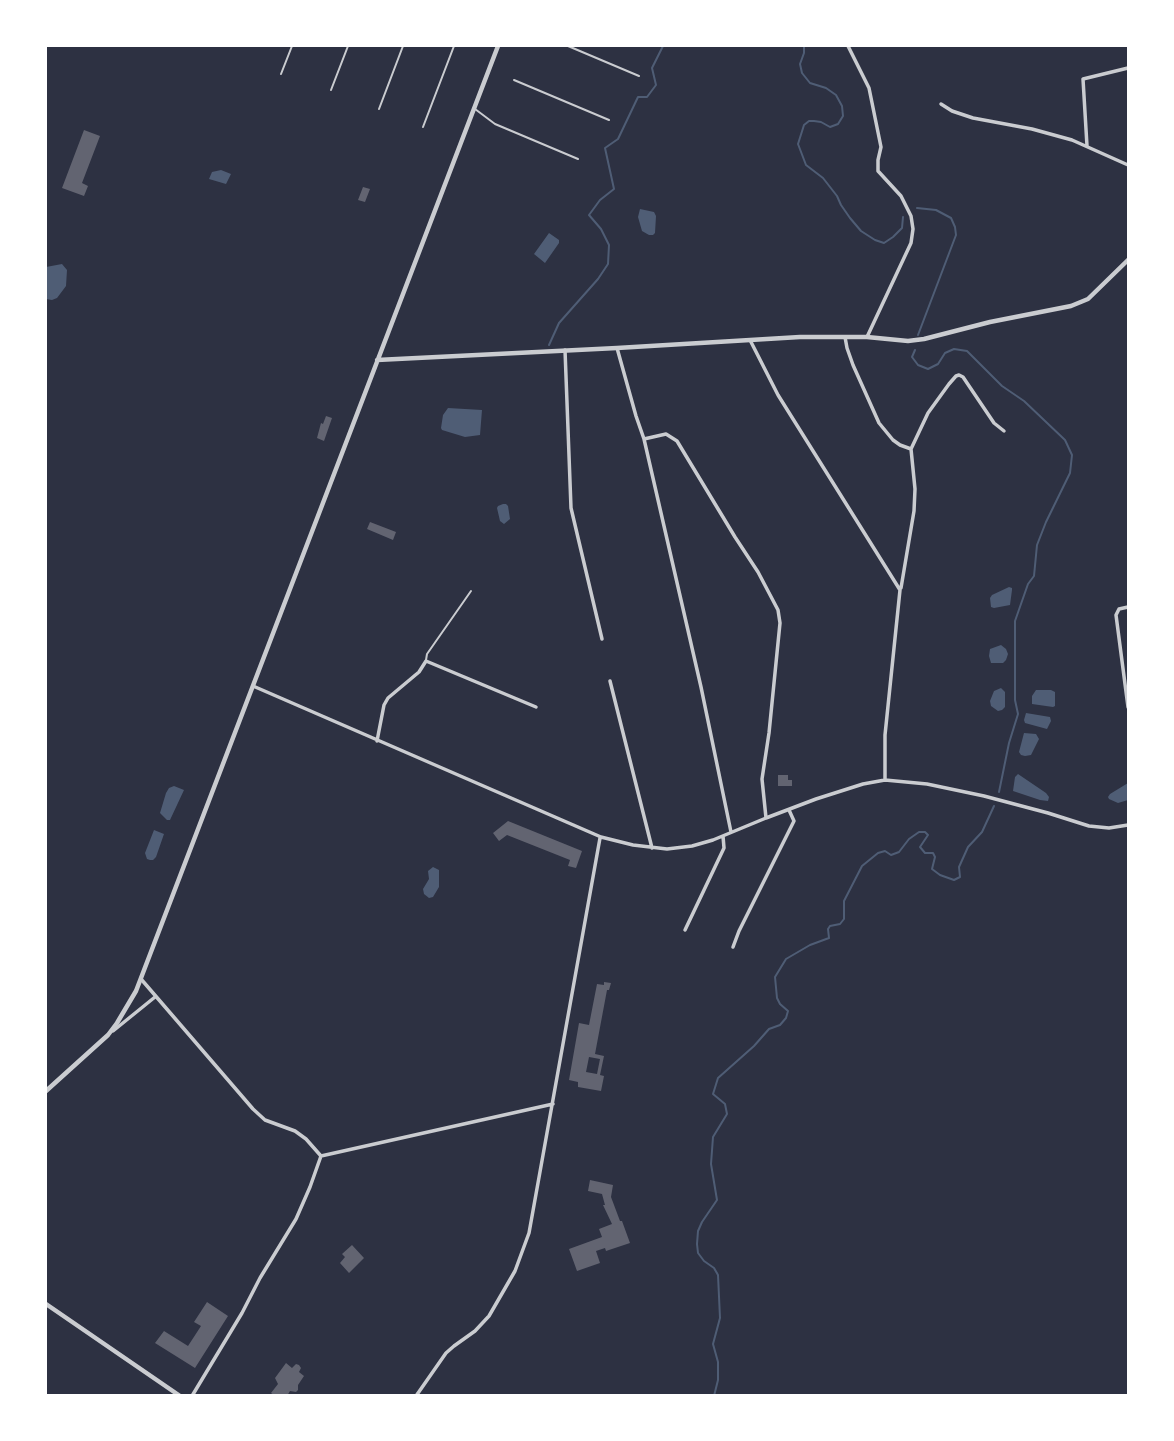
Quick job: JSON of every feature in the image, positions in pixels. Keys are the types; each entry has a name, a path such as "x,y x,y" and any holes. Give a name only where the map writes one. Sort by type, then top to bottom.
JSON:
{"street":[{"path":"108,1035 141,979 498,46"},
{"path":"848,46 869,88 881,147 878,171 901,196 911,216 913,229 911,243 867,337"},
{"path":"1087,146 1083,79 1129,68"},
{"path":"941,104 973,118 1072,140 1129,165"},
{"path":"377,360 800,337 867,337 908,341 1071,306 1088,299 1129,260"},
{"path":"845,337 853,365 879,423 892,440 911,449"},
{"path":"750,340 778,395 900,590"},
{"path":"617,348 644,439 731,832"},
{"path":"565,350 571,508 602,639"},
{"path":"885,780 886,736 900,590 914,511 911,449 928,413 959,375 994,423 1004,431"},
{"path":"644,439 666,434 677,441 758,572 778,610 780,623 762,779 766,818"},
{"path":"1129,607 1119,609 1116,615 1129,707"},
{"path":"377,741 384,705 388,698 419,672 426,661 536,707"},
{"path":"610,681 652,848"},
{"path":"253,685 601,837 652,848 683,848 863,784 885,780 927,784 984,796 1089,826 1109,828 1129,825"},
{"path":"733,947 793,821 789,810"},
{"path":"685,930 724,848 723,836"},
{"path":"416,1395 450,1349 475,1331 489,1316 515,1271 530,1233 601,837"},
{"path":"141,979 258,1114 272,1123 295,1130 321,1156"},
{"path":"46,1091 155,997"},
{"path":"321,1156 553,1104"},
{"path":"192,1395 296,1219 321,1156"},
{"path":"46,1304 180,1395"}],"lane":[{"path":"281,74 292,46"},
{"path":"331,90 348,46"},
{"path":"379,109 403,46"},
{"path":"423,127 454,46"},
{"path":"568,46 639,76"},
{"path":"514,80 609,120"},
{"path":"473,108 495,124 578,159"},
{"path":"426,661 427,654 471,591"}],"water":[{"path":"221,170 231,174 226,184 209,179 212,172"},
{"path":"640,209 654,212 656,216 653,235 642,231 638,217"},
{"path":"549,233 559,240 559,243 545,263 534,254"},
{"path":"62,264 67,270 66,286 57,298 46,299 46,267"},
{"path":"448,408 482,410 480,435 465,437 442,430 443,415"},
{"path":"503,504 508,506 510,519 504,524 500,521 497,508"},
{"path":"1012,588 1010,605 991,607 992,595"},
{"path":"1001,645 1008,654 1006,660 1003,663 991,663 990,649"},
{"path":"1001,688 1005,692 1005,707 998,711 991,706 990,701 994,691"},
{"path":"1036,690 1055,692 1055,706 1032,704 1032,696"},
{"path":"1026,713 1050,717 1047,729 1025,723"},
{"path":"1024,733 1036,734 1039,739 1031,755 1021,755 1019,752"},
{"path":"1018,774 1046,793 1048,801 1013,791"},
{"path":"1128,783 1128,800 1118,803 1109,799 1110,794"},
{"path":"174,786 184,790 170,820 167,820 160,813 166,793"},
{"path":"154,830 164,834 156,857 150,860 145,853"},
{"path":"433,867 439,870 439,887 433,897 429,898 423,889 429,879 428,871"}],"building":[{"path":"84,130 100,136 82,183 88,186 84,196 62,188"},
{"path":"363,187 370,189 365,202 358,200"},
{"path":"326,416 332,418 324,441 317,438"},
{"path":"370,522 396,532 393,540 367,529"},
{"path":"778,775 788,775 792,786 778,786"},
{"path":"508,821 582,851 576,868 568,866 570,860 507,835 499,841 493,833"},
{"path":"604,982 611,983 607,990 595,1054 604,1056 600,1075 604,1076 601,1091 578,1087 578,1082 569,1080 579,1023 589,1025 597,984 604,985","holes":["589,1057 600,1059 597,1074 586,1072"]},
{"path":"590,1180 613,1185 611,1197 630,1243 606,1251 605,1248 596,1251 600,1263 577,1271 569,1249 602,1237 599,1229 612,1224 603,1205 602,1194 588,1191"},
{"path":"352,1245 364,1258 349,1273 340,1263 345,1257 342,1254"},
{"path":"207,1302 228,1316 195,1368 155,1343 164,1331 188,1346 201,1326 194,1322"},
{"path":"286,1363 292,1368 296,1364 299,1365 299,1372 304,1376 296,1392 290,1391 287,1396 275,1396 271,1393 278,1384 275,1378"}],"waterway":[{"path":"549,345 559,323 608,264 609,245 601,229 589,215 600,200 614,189 605,148 618,139 638,97 647,97 656,85 652,68 663,46"},
{"path":"804,46 800,64 802,73 810,83 826,88 836,95 842,106 843,116 838,124 830,127 814,121 804,125 798,144 806,165 823,178 861,231 875,240 884,243 893,237 902,228 903,217"},
{"path":"917,208 936,210 951,218 956,235 918,335"},
{"path":"915,350 912,357 918,365 928,369 938,364 945,353 954,349 967,351 1002,386 1024,401 1065,440 1072,455 1070,473 1037,545 1034,576 1028,584 1015,621 1015,700 1018,714 999,792"},
{"path":"714,1396 718,1380 718,1362 713,1344 720,1318 718,1275 698,1253 697,1244 702,1222 717,1200 711,1164 713,1137 727,1114 725,1104 713,1094 718,1078 769,1029 780,1025 786,1018 788,1011 777,998 775,977 786,959 829,938 830,926 840,924 844,919 844,901 862,866 878,853 885,851 891,855 899,852 909,839 919,832 925,832 928,835 920,847 925,853 933,853 935,857 932,869 954,880 960,877 959,867 968,847 982,832 994,806"}]}
